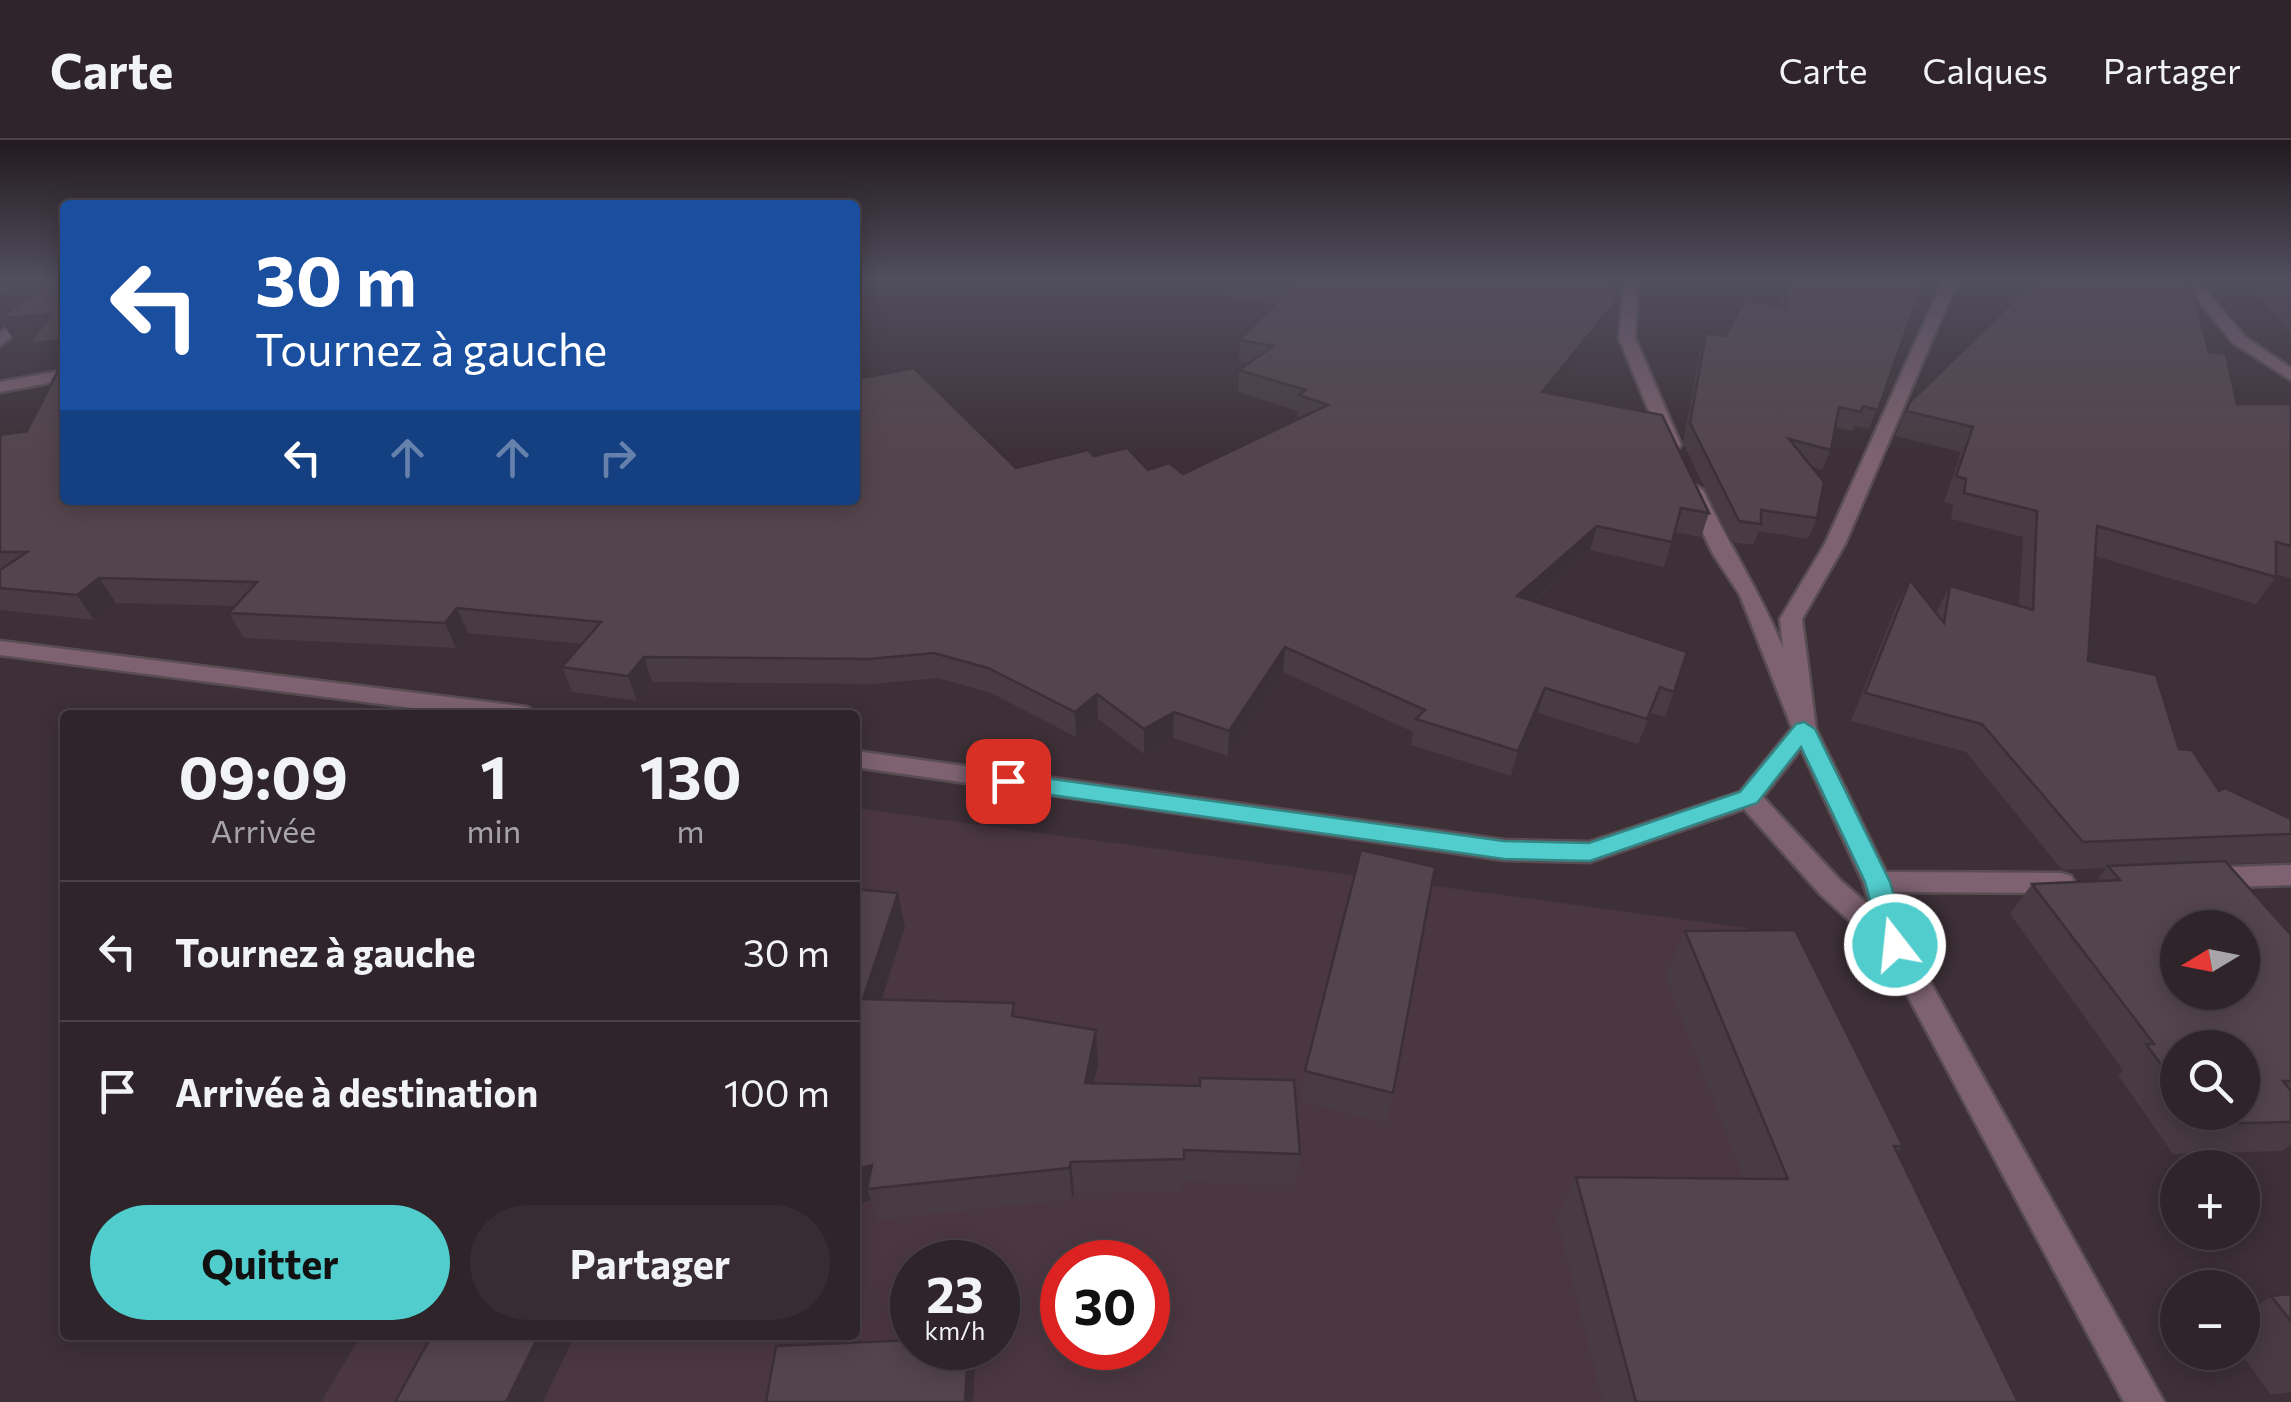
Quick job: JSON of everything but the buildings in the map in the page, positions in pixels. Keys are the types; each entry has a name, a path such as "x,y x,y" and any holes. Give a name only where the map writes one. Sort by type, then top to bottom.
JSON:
{"street":[{"path":"1627,338 1647,393 1723,554 1751,595 1804,729 1877,882 1895,945 2145,1402"},
{"path":"860,761 1504,850 1590,852 1748,798 1804,729 1791,619 1836,544 1925,338"},
{"path":"2237,338 2291,375"},
{"path":"0,388 60,376"},
{"path":"0,648 488,710"},
{"path":"1748,798 1831,888 1895,945"},
{"path":"2175,879 2291,875"},
{"path":"1877,882 2001,886 2098,882"}],"shaded area":[{"path":"860,809 1746,928 1789,971 1985,1402 321,1402 358,1340 860,1340"}],"route":[{"path":"1008,781 1504,850 1590,852 1748,798 1804,729 1877,882 1895,945"}]}
